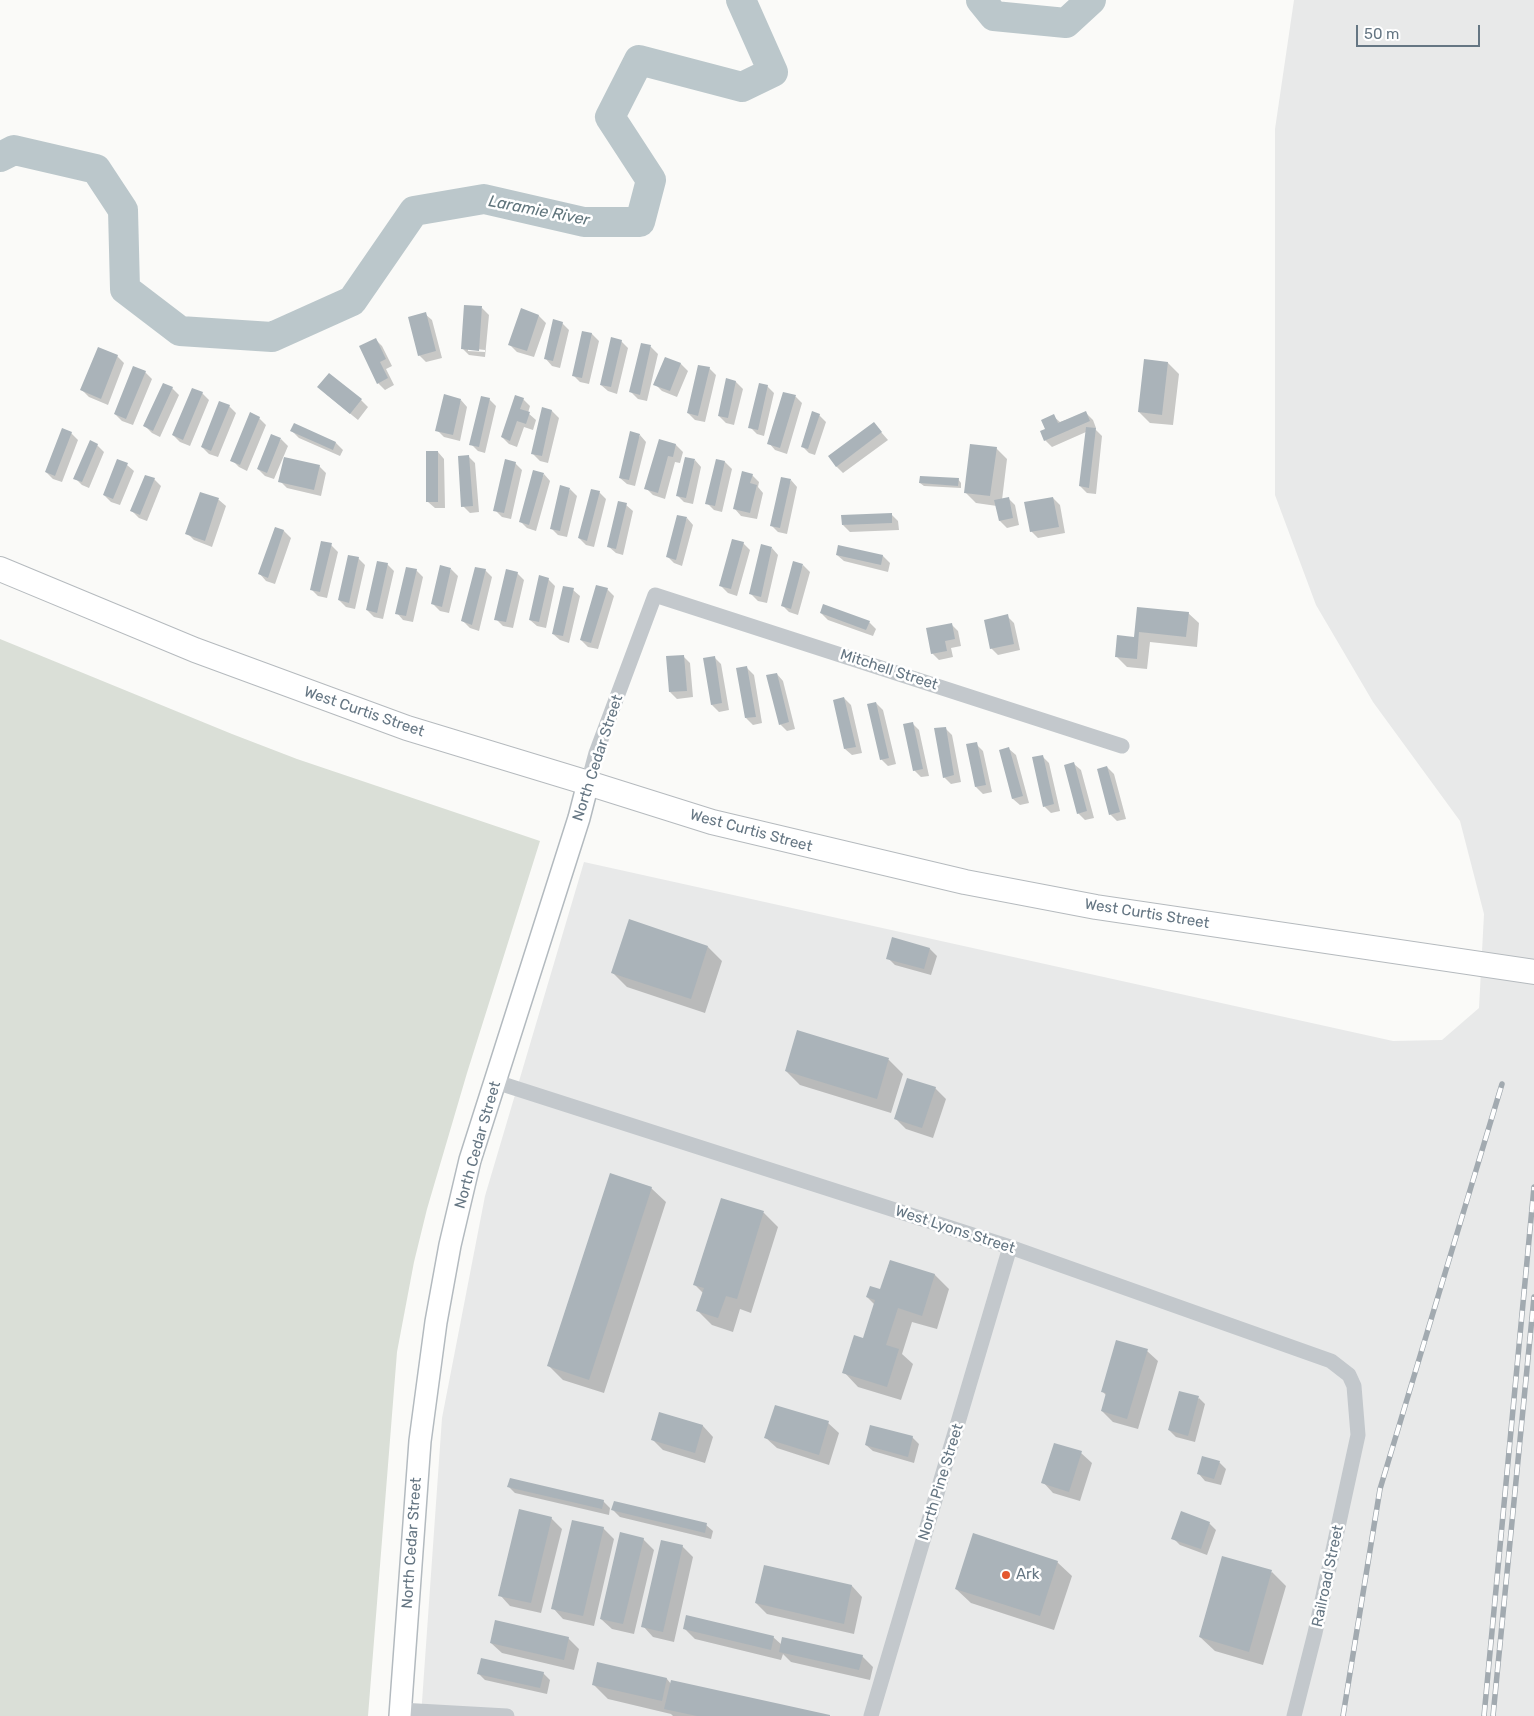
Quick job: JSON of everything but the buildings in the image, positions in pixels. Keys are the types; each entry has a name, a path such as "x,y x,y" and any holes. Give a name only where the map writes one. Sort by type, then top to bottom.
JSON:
{"main road":[{"name":"West Curtis Street","path":"0,568 195,650 407,728 712,822 966,882 1096,907 1534,972"}],"street":[{"name":"North Cedar Street","path":"400,1713 419,1450 435,1331 450,1245 470,1160 579,818 596,753 655,594"},
{"name":"Mitchell Street","path":"655,594 1122,746"},
{"name":"West Lyons Street","path":"496,1082 1010,1247 1330,1361 1349,1375 1354,1386 1358,1436"},
{"name":"North Pine Street","path":"871,1716 1010,1247"},
{"name":"Railroad Street","path":"1294,1716 1315,1634 1358,1436"},
{"path":"400,1713 507,1716"}],"shaded area":[{"path":"1294,0 1534,0 1534,1716 421,1716 442,1418 485,1196 584,862 1393,1041 1442,1040 1479,1008 1484,914 1460,821 1373,702 1316,605 1275,495 1275,129"},
{"path":"0,639 297,759 540,841 467,1073 427,1209 414,1262 397,1352 368,1716 0,1716"}],"waterway":[{"name":"Laramie River","path":"0,157 14,150 96,169 123,210 125,289 180,331 272,337 352,301 414,211 484,199 584,222 640,222 651,180 610,117 639,60 742,87 773,72 741,0"},
{"name":"Laramie River","path":"981,0 994,16 1066,23 1091,0"}],"railway":[{"path":"1343,1716 1380,1489 1502,1084"},
{"path":"1484,1716 1534,1187"},
{"path":"1493,1716 1534,1297"}],"place":[{"name":"Ark","path":"1006,1575"}]}
